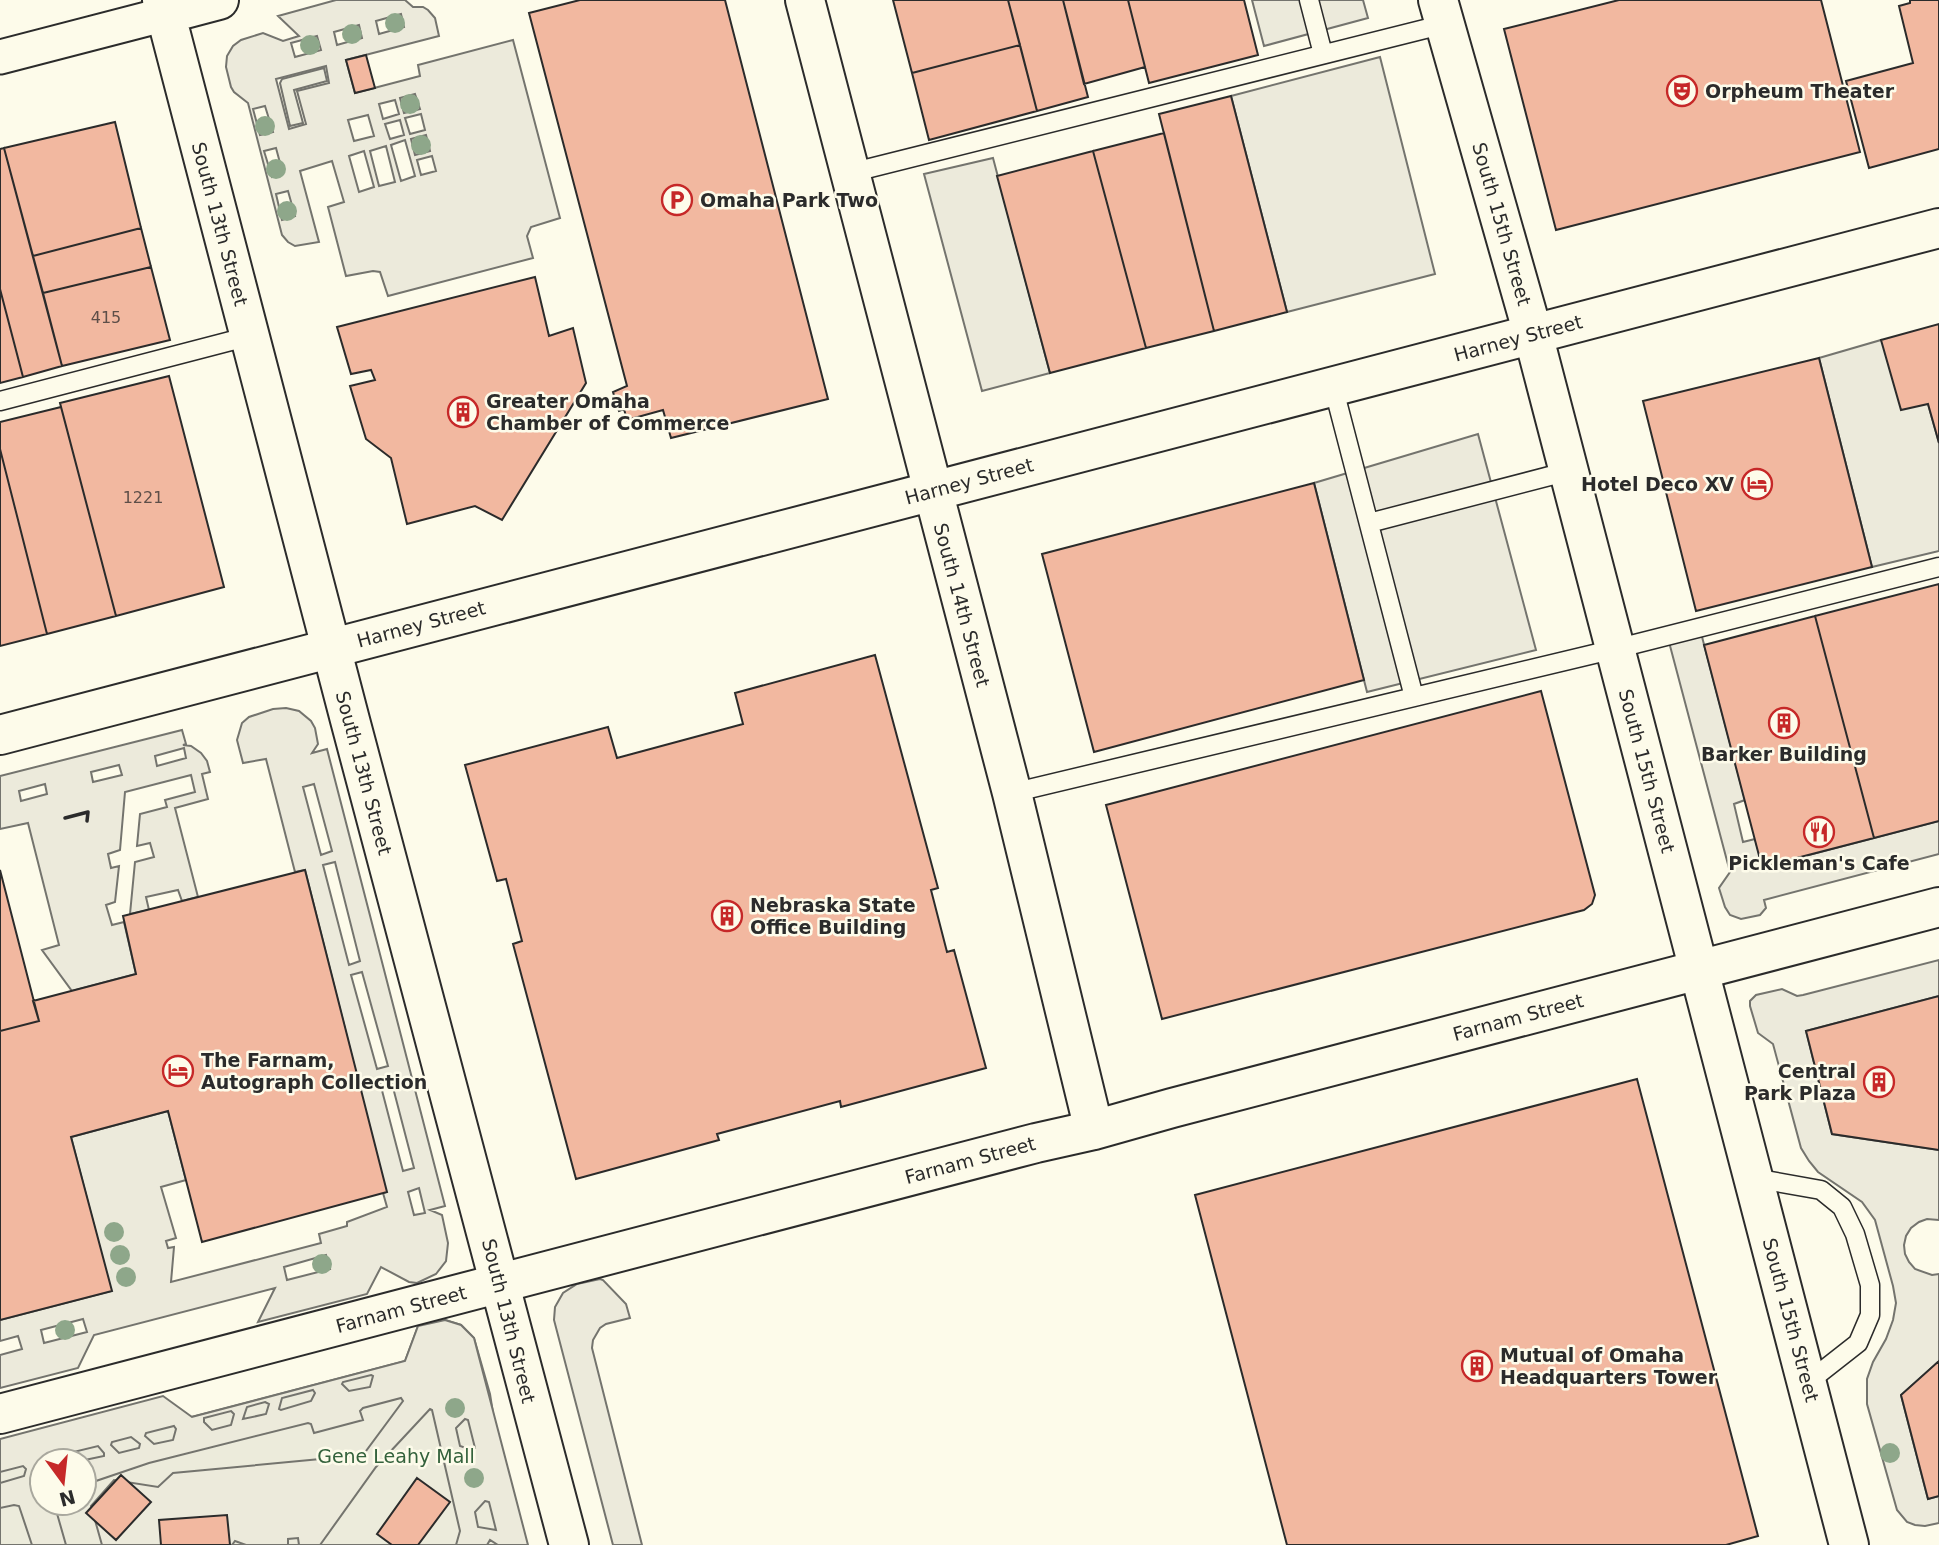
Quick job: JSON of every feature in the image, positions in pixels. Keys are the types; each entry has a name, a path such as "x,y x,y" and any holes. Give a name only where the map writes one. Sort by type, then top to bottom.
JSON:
{"main road":[{"path":"164,7 219,0"},
{"name":"South 14th Street","path":"804,0 1012,793 1094,1130"},
{"name":"South 13th Street","path":"164,7 569,1545"},
{"name":"South 15th Street","path":"1442,12 1533,334 1849,1545"},
{"name":"Harney Street","path":"0,735 1939,228"},
{"name":"Farnam Street","path":"0,1414 1939,907"}],"street":[{"path":"0,57 164,7"}],"lane":[{"path":"1309,0 1323,54"},
{"path":"850,173 1323,54 1442,12"},
{"path":"0,401 250,336"},
{"path":"1334,386 1414,697"},
{"path":"1368,523 1569,471"},
{"path":"1012,793 1615,649 1939,567"},
{"path":"1754,1178 1821,1189 1842,1207 1855,1234 1870,1285 1870,1315 1858,1343 1807,1383"}],"green space":[{"path":"324,68 327,81 294,90 303,123 290,126 280,83 282,79"},
{"name":"Gene Leahy Mall","path":"445,1320 461,1325 474,1338 490,1394 514,1545 0,1545 0,1467 28,1460 28,1517 98,1517 98,1447 76,1447 405,1361 418,1326"}],"shaded area":[{"path":"336,0 405,0 413,7 428,10 435,18 439,36 346,60 355,93 420,76 418,65 513,40 560,218 531,227 527,236 533,258 388,296 380,272 346,276 328,207 344,202 332,161 300,171 319,242 295,246 288,242 282,235 248,103 234,92 226,67 227,56 241,40 263,33 283,41 299,36 278,16","holes":["401,14 404,27 379,34 376,21","359,25 362,38 337,45 334,32","317,36 321,50 295,57 291,43","326,66 329,83 297,91 306,124 289,129 276,79","415,94 420,109 404,113 400,98","395,100 399,114 383,119 379,104","265,106 273,132 260,135 253,109","421,114 425,130 410,134 405,118","368,115 374,136 354,141 348,120","400,120 404,135 390,139 385,124","426,135 430,151 415,155 411,139","405,140 415,176 401,181 391,145","386,146 395,182 379,186 370,151","276,148 283,174 272,177 264,151","364,151 374,187 359,192 349,156","432,156 436,171 421,175 417,160","288,191 295,216 282,220 276,194"]},
{"path":"1252,0 1363,0 1368,18 1264,46"},
{"path":"1380,57 1435,274 1287,312 1231,96"},
{"path":"993,158 1050,373 982,391 924,174"},
{"path":"1881,340 1928,404 1939,443 1939,551 1872,567 1819,358"},
{"path":"1478,434 1536,650 1367,692 1314,483"},
{"path":"1701,633 1745,800 1734,804 1743,842 1755,839 1763,867 1939,821 1939,854 1764,900 1766,908 1760,915 1741,919 1730,915 1719,888 1730,872 1669,642"},
{"path":"273,709 299,711 315,728 318,744 312,753 327,749 445,1206 430,1210 442,1215 448,1243 446,1261 436,1274 417,1283 409,1282 381,1267 367,1294 258,1322 275,1288 94,1335 78,1368 0,1388 0,1355 22,1349 18,1336 0,1341 0,1320 111,1291 71,1137 168,1111 186,1180 161,1187 176,1238 166,1241 168,1248 174,1247 171,1282 321,1243 319,1234 347,1226 347,1222 387,1207 383,1193 386,1192 305,870 295,872 266,759 243,763 237,740 242,723 249,717","holes":["314,784 332,851 321,855 303,787","335,862 360,961 349,965 323,865","362,972 388,1066 377,1069 351,975","390,1076 414,1168 403,1171 379,1079","419,1188 425,1213 414,1215 408,1192","326,1255 330,1269 287,1280 284,1267","83,1319 87,1332 44,1343 41,1330"]},
{"path":"182,730 186,744 183,745 191,746 207,761 210,772 202,774 208,799 175,808 198,897 182,901 178,890 146,897 149,910 130,914 135,862 154,857 150,843 137,846 140,814 167,807 165,800 195,792 191,775 125,792 120,850 108,854 111,868 119,866 115,902 106,905 112,925 124,922 136,974 72,991 42,950 59,945 28,823 0,829 0,776","holes":["184,748 186,758 157,766 155,756","119,765 122,775 93,782 91,772","45,784 47,794 21,801 19,791"]},
{"path":"1939,960 1939,996 1806,1031 1832,1134 1939,1150 1939,1220 1927,1219 1919,1222 1911,1228 1904,1245 1905,1254 1915,1269 1932,1275 1939,1274 1939,1361 1901,1395 1928,1499 1939,1496 1939,1523 1925,1526 1907,1522 1897,1510 1867,1404 1867,1379 1886,1339 1896,1303 1875,1220 1862,1202 1818,1172 1801,1148 1773,1044 1758,1033 1750,1001 1756,995 1782,989 1797,996 1803,995"},
{"path":"600,1279 626,1304 630,1318 600,1328 592,1348 642,1545 613,1545 554,1320 555,1307 563,1293 577,1284"},
{"name":"Gene Leahy Mall","path":"445,1320 461,1325 474,1338 528,1545 498,1545 490,1540 487,1545 456,1545 460,1531 430,1409 376,1467 320,1545 299,1545 298,1538 288,1539 288,1545 246,1545 235,1541 232,1545 102,1545 94,1517 98,1517 98,1498 114,1480 158,1487 173,1473 363,1455 403,1401 401,1398 363,1408 360,1411 363,1420 314,1433 308,1423 149,1463 98,1480 98,1457 104,1456 104,1453 98,1446 28,1447 28,1517 58,1517 66,1545 32,1545 19,1506 0,1508 0,1483 24,1476 26,1469 23,1466 0,1472 0,1439 163,1396 192,1417 405,1361 418,1326","holes":["371,1375 373,1376 370,1387 349,1391 343,1382","313,1390 315,1393 311,1401 281,1410 282,1398","265,1402 269,1404 266,1414 243,1419 247,1407","231,1411 234,1414 231,1425 212,1430 204,1422 204,1418","465,1419 468,1420 475,1448 472,1450 460,1446 456,1428","174,1426 176,1429 173,1440 154,1444 145,1436 146,1433","131,1437 140,1444 139,1448 119,1453 111,1445 112,1442","485,1501 489,1502 496,1530 478,1527 475,1512"]}],"building":[{"name":"Omaha Park Two","path":"580,0 725,0 828,399 671,438 663,410 627,420 624,409 619,411 613,392 627,386 529,13"},
{"path":"893,0 1008,0 1020,45 912,73"},
{"path":"1008,0 1063,0 1088,97 1037,111"},
{"path":"1063,0 1128,0 1145,67 1084,84"},
{"path":"1128,0 1244,0 1258,55 1149,83"},
{"name":"Orpheum Theater","path":"1619,0 1821,0 1860,152 1556,230 1504,29"},
{"path":"1910,0 1939,0 1939,149 1869,168 1846,81 1913,63 1899,6 1910,3"},
{"path":"1020,45 1037,111 929,140 912,73"},
{"path":"366,55 375,88 355,93 346,60"},
{"path":"1231,96 1287,312 1214,331 1159,114"},
{"path":"115,122 141,228 33,256 4,148"},
{"path":"1164,133 1214,331 1146,348 1093,151"},
{"path":"4,148 62,366 23,377 0,289 0,149"},
{"path":"1093,151 1146,348 1050,373 997,176"},
{"path":"141,228 151,267 43,293 33,256"},
{"path":"151,267 170,340 62,366 43,293"},
{"name":"Greater Omaha Chamber of Commerce","path":"535,277 549,336 573,328 586,383 502,520 475,506 407,524 391,458 366,439 350,386 375,380 371,370 351,374 337,327"},
{"path":"0,289 23,377 0,383"},
{"path":"1939,324 1939,443 1928,404 1901,410 1881,340"},
{"name":"Hotel Deco XV","path":"1819,358 1872,567 1696,611 1643,401"},
{"path":"169,376 224,587 116,616 60,403"},
{"path":"61,407 116,616 47,634 0,449 0,422"},
{"path":"0,449 47,634 0,646"},
{"path":"1314,483 1364,680 1094,752 1042,554"},
{"path":"1939,584 1939,821 1874,838 1815,616"},
{"name":"Barker Building","path":"1815,616 1874,838 1762,867 1704,645"},
{"name":"Nebraska State Office Building","path":"875,655 938,888 931,890 947,952 954,950 986,1068 841,1107 840,1101 717,1134 719,1140 576,1179 513,944 522,941 506,879 497,881 465,765 608,727 617,758 743,724 735,693"},
{"path":"1541,691 1595,895 1592,904 1584,910 1162,1019 1106,805"},
{"path":"0,870 39,1021 0,1031"},
{"name":"The Farnam, Autograph Collection","path":"305,870 387,1192 202,1242 168,1111 71,1137 112,1291 0,1320 0,1031 39,1021 33,1001 136,974 123,916"},
{"name":"Central Park Plaza","path":"1939,996 1939,1150 1832,1134 1806,1031"},
{"name":"Mutual of Omaha Headquarters Tower","path":"1637,1079 1758,1536 1726,1545 1287,1545 1195,1195"},
{"path":"1939,1361 1939,1496 1928,1499 1901,1395"},
{"path":"121,1475 151,1502 116,1540 90,1517 98,1517 98,1500"},
{"path":"417,1478 450,1502 418,1545 392,1545 377,1534"},
{"path":"227,1515 230,1545 161,1545 159,1520"}],"wall":[{"path":"65,818 88,812 87,821"}],"place":[{"name":"Orpheum Theater","path":"1682,91"},
{"name":"Omaha Park Two","path":"677,200"},
{"name":"Greater Omaha Chamber of Commerce","path":"463,412"},
{"name":"Hotel Deco XV","path":"1757,484"},
{"name":"Barker Building","path":"1784,723"},
{"name":"Pickleman's Cafe","path":"1819,832"},
{"name":"Nebraska State Office Building","path":"727,916"},
{"name":"The Farnam, Autograph Collection","path":"178,1071"},
{"name":"Central Park Plaza","path":"1879,1082"},
{"name":"Mutual of Omaha Headquarters Tower","path":"1477,1366"}]}
